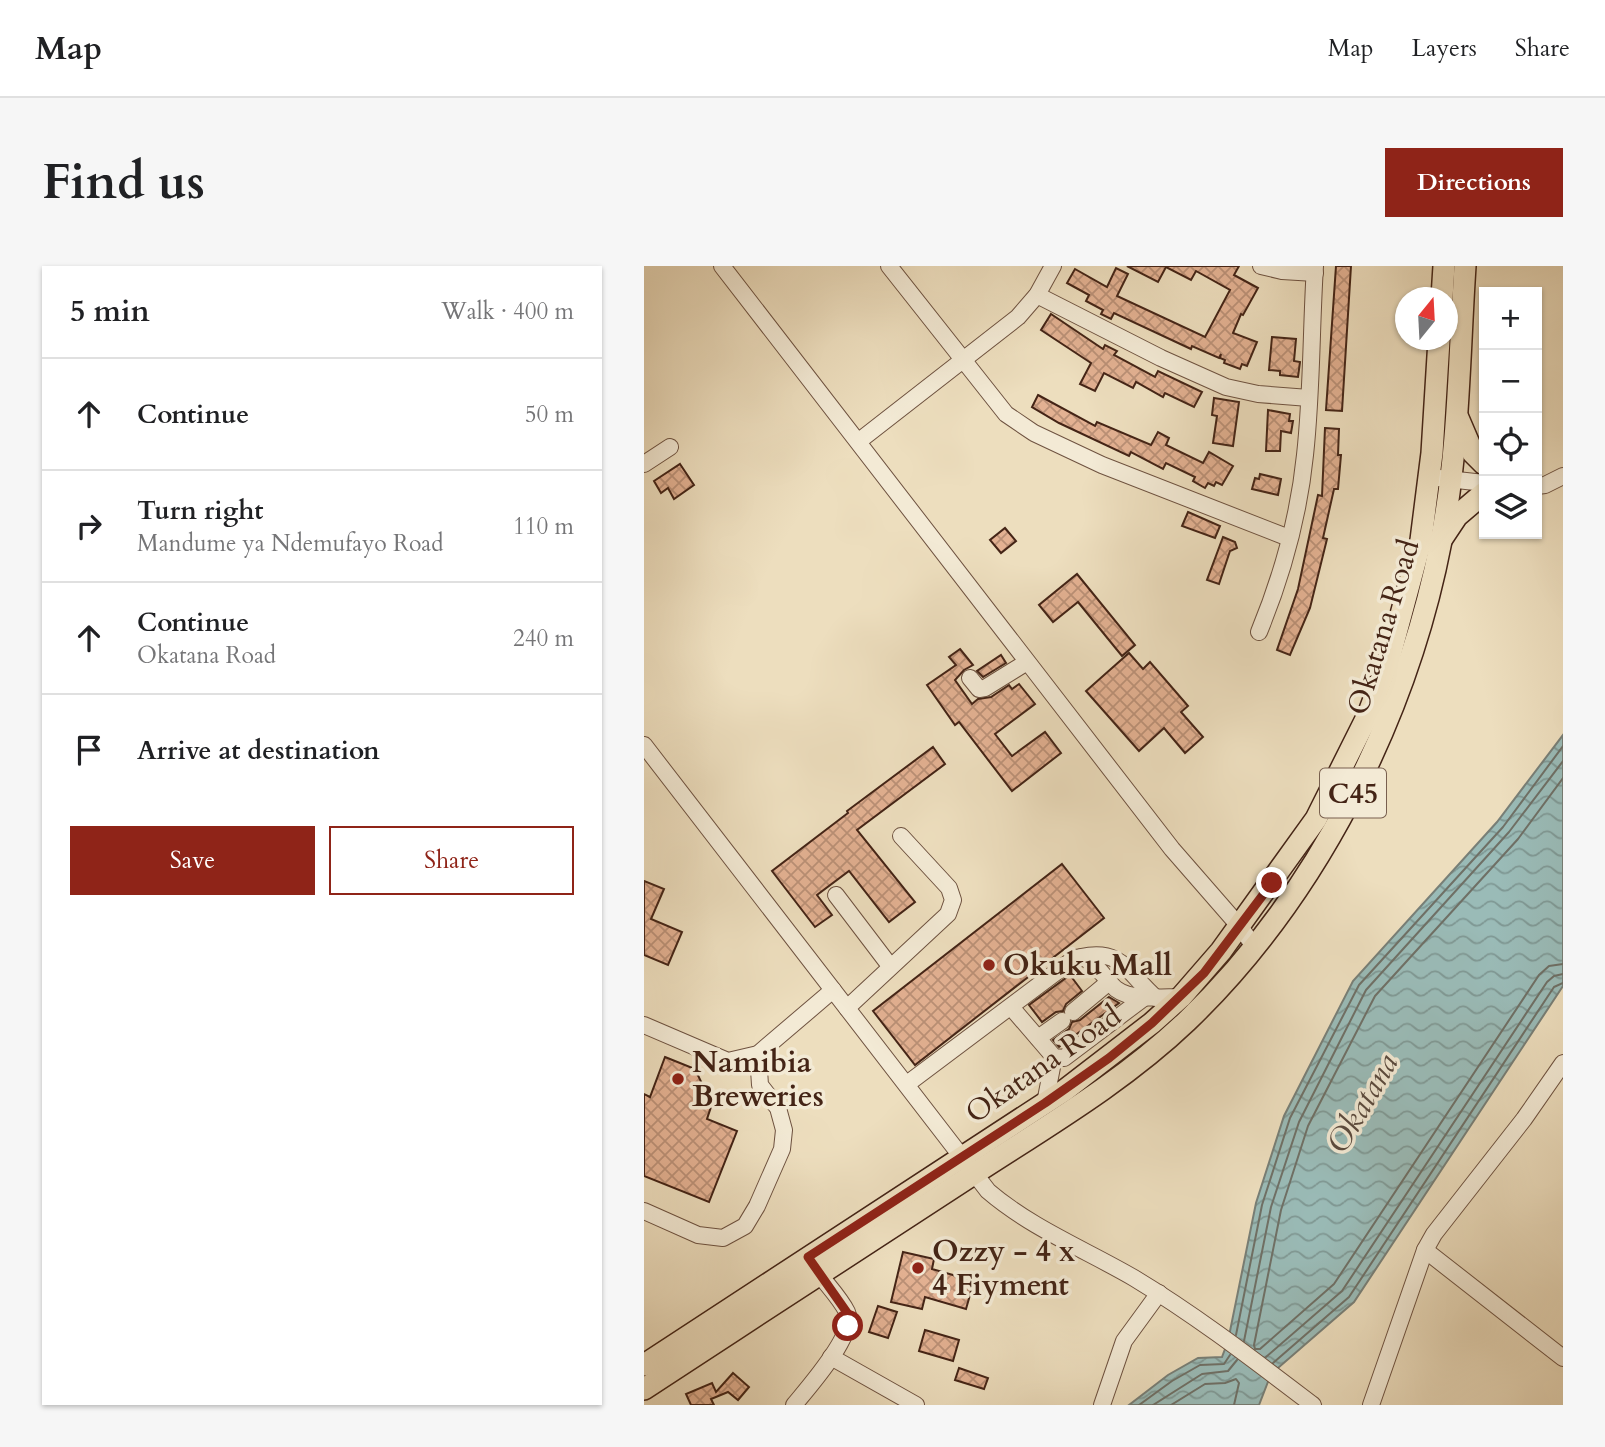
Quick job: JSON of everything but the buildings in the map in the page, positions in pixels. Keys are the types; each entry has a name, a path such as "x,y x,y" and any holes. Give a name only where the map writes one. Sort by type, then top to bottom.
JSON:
{"main road":[{"path":"1443,287 1444,266"},
{"name":"Okatana Road","path":"961,1156 1045,1103 1109,1058 1181,997 1204,973 1240,927 1316,819 1368,715 1389,659 1440,478 1455,409 1465,266"},
{"name":"Okatana Road","path":"976,1172 1136,1066 1207,1001 1254,946 1314,866 1387,724 1422,622 1441,540 1439,350"},
{"path":"1455,409 1473,453 1479,459"},
{"path":"1441,540 1457,516 1479,497"},
{"name":"C45","path":"644,1389 961,1156"},
{"name":"C45","path":"644,1364 976,1172"}],"street":[{"path":"722,266 1172,849 1254,946"},
{"path":"889,266 1006,414 1034,433 1102,465 1289,538"},
{"path":"859,441 1018,317 1037,295 1053,266"},
{"path":"1259,632 1277,582 1300,489 1309,398 1315,270 1282,271 1261,266"},
{"path":"1037,295 1161,358 1226,387 1258,394 1309,398"},
{"path":"644,464 670,447"},
{"path":"1542,485 1563,476"},
{"path":"1440,478 1479,482"},
{"path":"970,678 979,688 985,688 1027,662"},
{"path":"644,745 976,1172 988,1191 1012,1210 1158,1293 1209,1326 1312,1405"},
{"path":"847,1008 948,914 953,900 949,888 901,836"},
{"path":"836,895 890,966"},
{"path":"907,1084 1075,958 1097,953 1118,960 1151,997"},
{"path":"1081,957 1088,960 1118,991 1151,997 1181,997"},
{"path":"1038,1038 1109,982"},
{"path":"644,1026 728,1061 758,1054 833,990"},
{"path":"1054,1058 1064,1058 1151,997"},
{"path":"1011,1007 1054,1058 1045,1103"},
{"path":"644,1211 698,1235 723,1238 745,1226 757,1206 782,1149 784,1130 778,1108 760,1085 758,1054"},
{"path":"1371,1405 1425,1250 1434,1234 1524,1119 1563,1063"},
{"path":"1425,1250 1563,1358"},
{"path":"794,1405 831,1357 848,1326 848,1314 813,1266"},
{"path":"1102,1405 1124,1342 1158,1293"},
{"path":"831,1357 916,1405"}],"water":[{"name":"Okatana","path":"1563,735 1563,986 1354,1302 1271,1374 1259,1405 1129,1405 1168,1375 1198,1358 1222,1357 1228,1341 1256,1203 1284,1116 1353,981 1497,822"}],"place":[{"name":"Okuku Mall","path":"989,965"},
{"name":"Namibia Breweries","path":"678,1079"},
{"name":"Ozzy - 4 x 4 Fiyment","path":"918,1268"}],"route":[{"path":"848,1326 848,1314 808,1257 1045,1103 1109,1058 1152,1023 1204,973 1272,883"}]}
